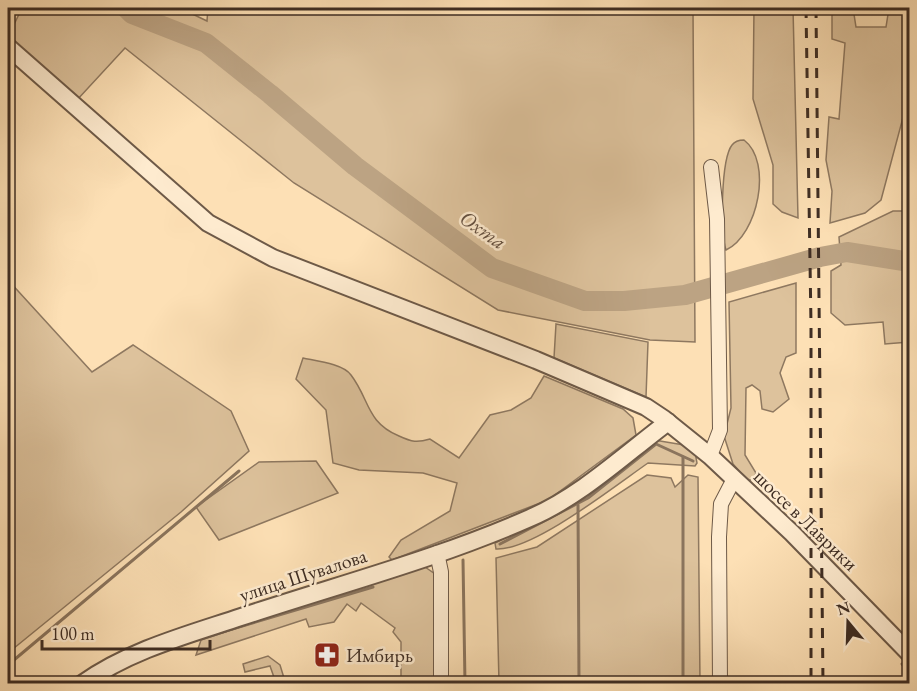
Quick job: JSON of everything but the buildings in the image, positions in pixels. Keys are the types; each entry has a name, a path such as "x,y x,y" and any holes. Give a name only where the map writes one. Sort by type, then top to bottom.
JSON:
{"street":[{"name":"шоссе в Лаврики","path":"8,47 207,223 273,258 536,360 646,407 710,456 792,533 909,654"},
{"path":"710,456 720,430 717,219 711,167"},
{"name":"улица Шувалова","path":"82,684 140,652 437,553 551,508 668,422"},
{"path":"720,684 719,537 721,504 734,479"},
{"path":"437,553 441,572 441,684"}],"shaded area":[{"path":"22,8 180,8 207,21 208,8 693,8 695,342 650,340 498,310 294,183 125,48 77,100 8,37"},
{"path":"754,8 793,8 798,218 782,212 773,204 773,165 753,99"},
{"path":"832,8 853,8 856,27 886,27 889,8 909,8 909,95 881,200 865,213 830,223 832,191 826,160 829,117 839,119 845,43 832,39"},
{"path":"744,140 753,150 758,164 758,198 746,230 737,242 726,250 722,213 726,165 732,145"},
{"path":"893,211 909,211 909,342 885,344 883,322 845,325 831,313 831,271 841,265 839,237"},
{"path":"8,280 92,372 133,345 231,411 249,451 181,512 8,653"},
{"path":"796,283 796,353 786,357 780,373 789,399 773,412 762,409 760,391 752,385 746,388 745,455 756,473 753,479 748,481 733,464 724,436 731,408 729,302"},
{"path":"556,324 648,342 646,397 554,358"},
{"path":"303,358 347,371 357,384 374,417 388,430 411,441 430,439 459,458 490,415 511,410 531,398 544,376 623,409 633,418 636,435 548,500 392,560 389,557 401,540 450,511 457,483 423,473 359,470 333,463 326,410 296,379"},
{"path":"654,440 684,445 695,452 697,463 695,466 648,463 574,515 531,540 512,547 496,549 495,543 550,517"},
{"path":"316,461 338,493 219,540 196,507 259,462"},
{"path":"647,475 671,478 675,487 688,475 698,477 700,683 499,683 496,558 537,547"},
{"path":"425,567 435,574 437,683 401,683 401,642 393,632 395,628 361,603 356,611 347,604 334,622 309,627 306,619 196,655 201,640"},
{"path":"268,656 280,665 284,678 282,683 276,683 270,666 245,672 243,664"}],"waterway":[{"name":"Охта","path":"126,8 132,14 206,43 355,166 492,268 585,301 624,301 685,295 820,257 847,252 910,262"},
{"path":"500,544 588,498 656,444 693,461"},
{"path":"683,457 683,684"},
{"path":"8,665 239,471"},
{"path":"578,505 579,684"},
{"path":"463,560 465,684"},
{"path":"222,632 373,587"},
{"path":"902,664 910,674"},
{"path":"103,684 118,671"}],"railway":[{"path":"806,8 811,325 811,684"},
{"path":"816,8 823,684"}],"place":[{"name":"Имбирь","path":"327,655"}]}
